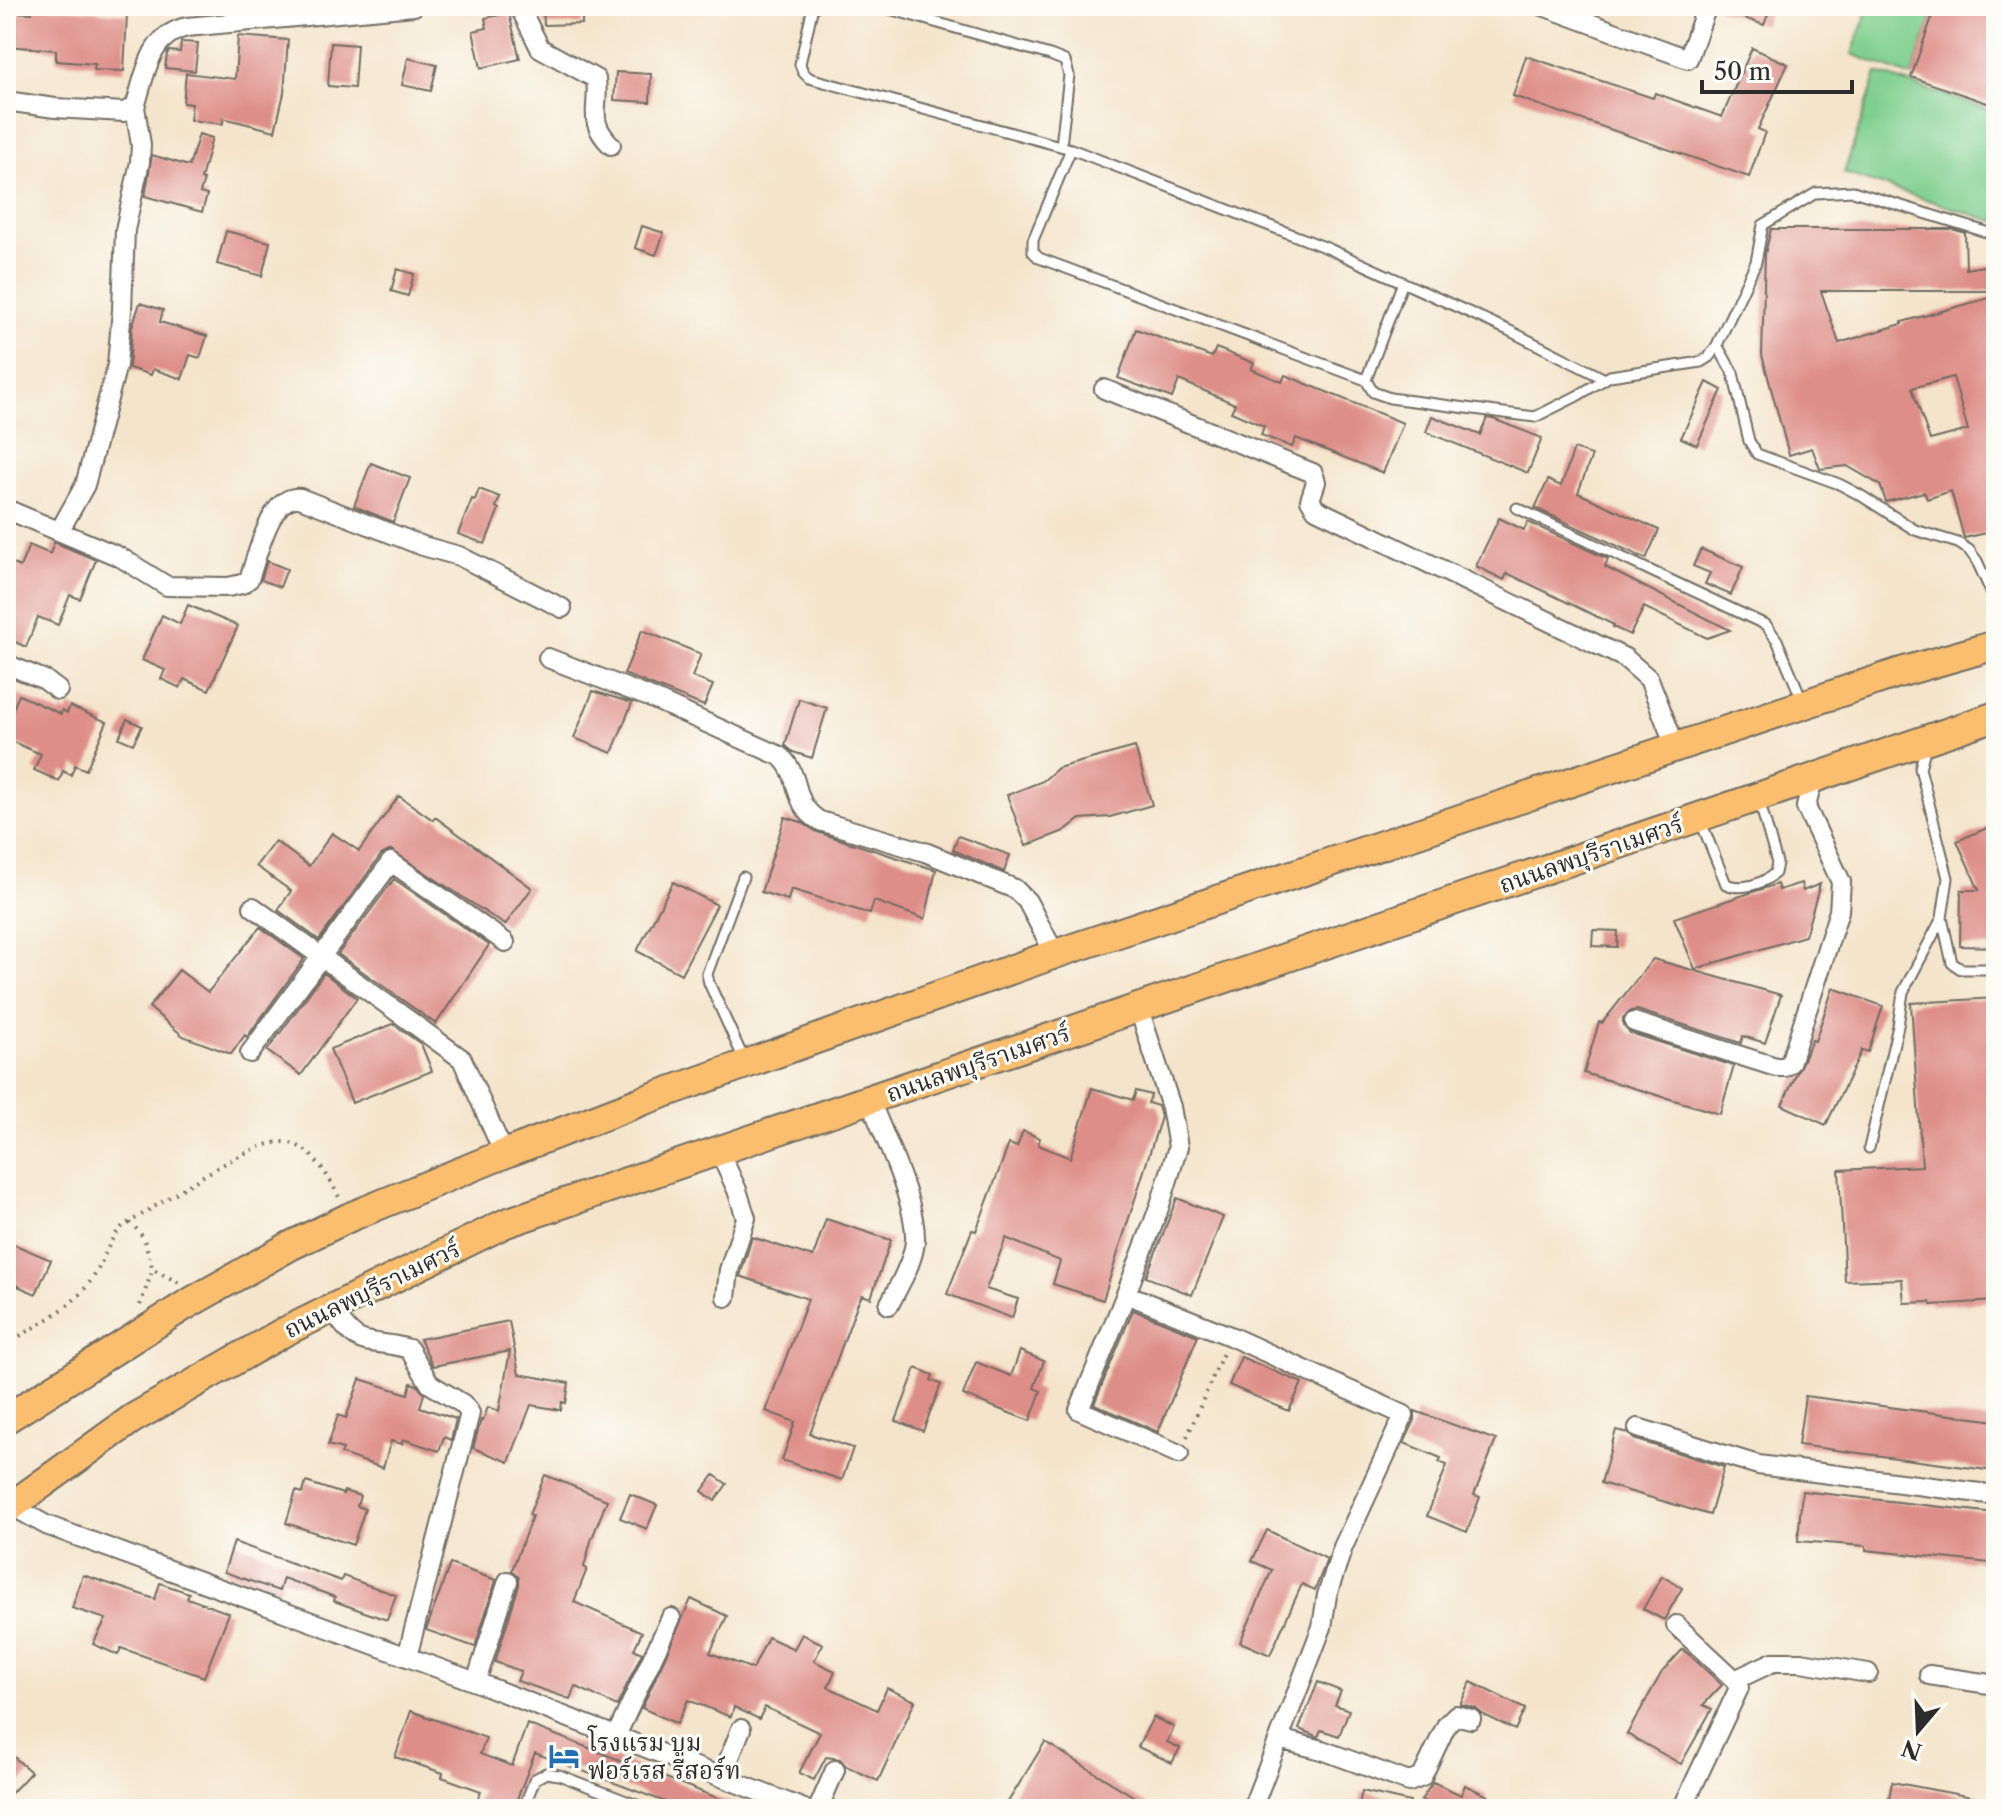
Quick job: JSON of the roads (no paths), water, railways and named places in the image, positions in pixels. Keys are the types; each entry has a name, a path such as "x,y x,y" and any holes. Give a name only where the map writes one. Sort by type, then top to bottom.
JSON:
{"main road":[{"path":"6,1419 202,1295 290,1246 350,1217 504,1154 1055,954 1675,746 1898,673 1996,645"},
{"name":"ถนนลพบุรีราเมศวร์","path":"9,1508 132,1419 282,1333 506,1223 1996,716"}],"street":[{"path":"60,530 85,485 115,377 122,310 125,230 140,162 141,145 135,107 161,38 177,29 414,6"},
{"path":"519,6 540,48 596,79 594,118 611,145"},
{"path":"1543,6 1688,59 1707,6"},
{"path":"6,101 116,113 135,107"},
{"path":"1104,389 1313,473 1316,482 1310,500 1316,509 1625,658 1649,679 1675,746"},
{"path":"6,509 120,557 167,586 233,586 249,579 276,508 284,500 296,497 423,546 459,556 562,608"},
{"path":"548,658 649,697 780,756 792,771 800,803 807,813 820,821 925,852 1015,889 1027,901 1055,954"},
{"path":"6,664 45,680 58,690"},
{"path":"1634,1022 1776,1067 1785,1067 1790,1063 1839,911 1841,882 1806,807 1813,779"},
{"path":"250,1053 391,862 505,942"},
{"path":"253,907 462,1059 504,1154"},
{"path":"1138,1006 1171,1107 1178,1147 1159,1208 1079,1410 1179,1454"},
{"path":"870,1100 915,1228 912,1254 889,1305"},
{"path":"719,1151 746,1218 729,1270 726,1297"},
{"path":"1126,1294 1230,1336 1404,1415 1343,1547 1327,1595 1322,1627 1252,1809"},
{"path":"332,1309 354,1338 409,1349 434,1388 463,1404 470,1413 407,1657"},
{"path":"1638,1428 1758,1465 1996,1495"},
{"path":"9,1508 46,1525 476,1682 722,1777 765,1802 804,1809"},
{"path":"476,1682 508,1581"},
{"path":"616,1736 671,1618"},
{"path":"1676,1625 1735,1680 1739,1688 1682,1809"},
{"path":"1735,1680 1773,1662 1801,1662 1868,1673"},
{"path":"1929,1675 1996,1685"},
{"path":"1279,1739 1322,1750 1409,1782 1422,1777 1447,1724 1456,1715 1471,1719"},
{"path":"722,1777 741,1729"},
{"path":"818,1809 835,1770"}],"lane":[{"path":"813,6 800,64 809,78 1066,147 1327,248 1508,330 1605,379"},
{"path":"879,6 1062,59 1067,64 1066,147 1033,240 1032,248 1039,258 1366,380 1373,392 1390,398 1528,417 1546,413 1616,375 1701,362 1717,345 1756,262 1763,225 1816,193 1853,191 1996,235"},
{"path":"1366,380 1403,282"},
{"path":"1717,345 1733,373 1749,441 1757,454 1839,484 1915,530 1958,543 1969,550 1977,561 1996,603"},
{"path":"1517,508 1766,625 1777,640 1804,705"},
{"path":"1869,1148 1903,992 1942,918 1948,878 1920,768 1928,741"},
{"path":"1699,817 1726,884 1739,888 1766,880 1775,873 1777,863 1758,797"},
{"path":"743,877 707,974 746,1065"},
{"path":"1942,918 1952,963 1961,969 1996,969"},
{"path":"523,1809 535,1779 546,1773 559,1775 647,1809"}],"place":[{"name":"โรงแรม บูม ฟอร์เรส รีสอร์ท","path":"564,1756"}]}
